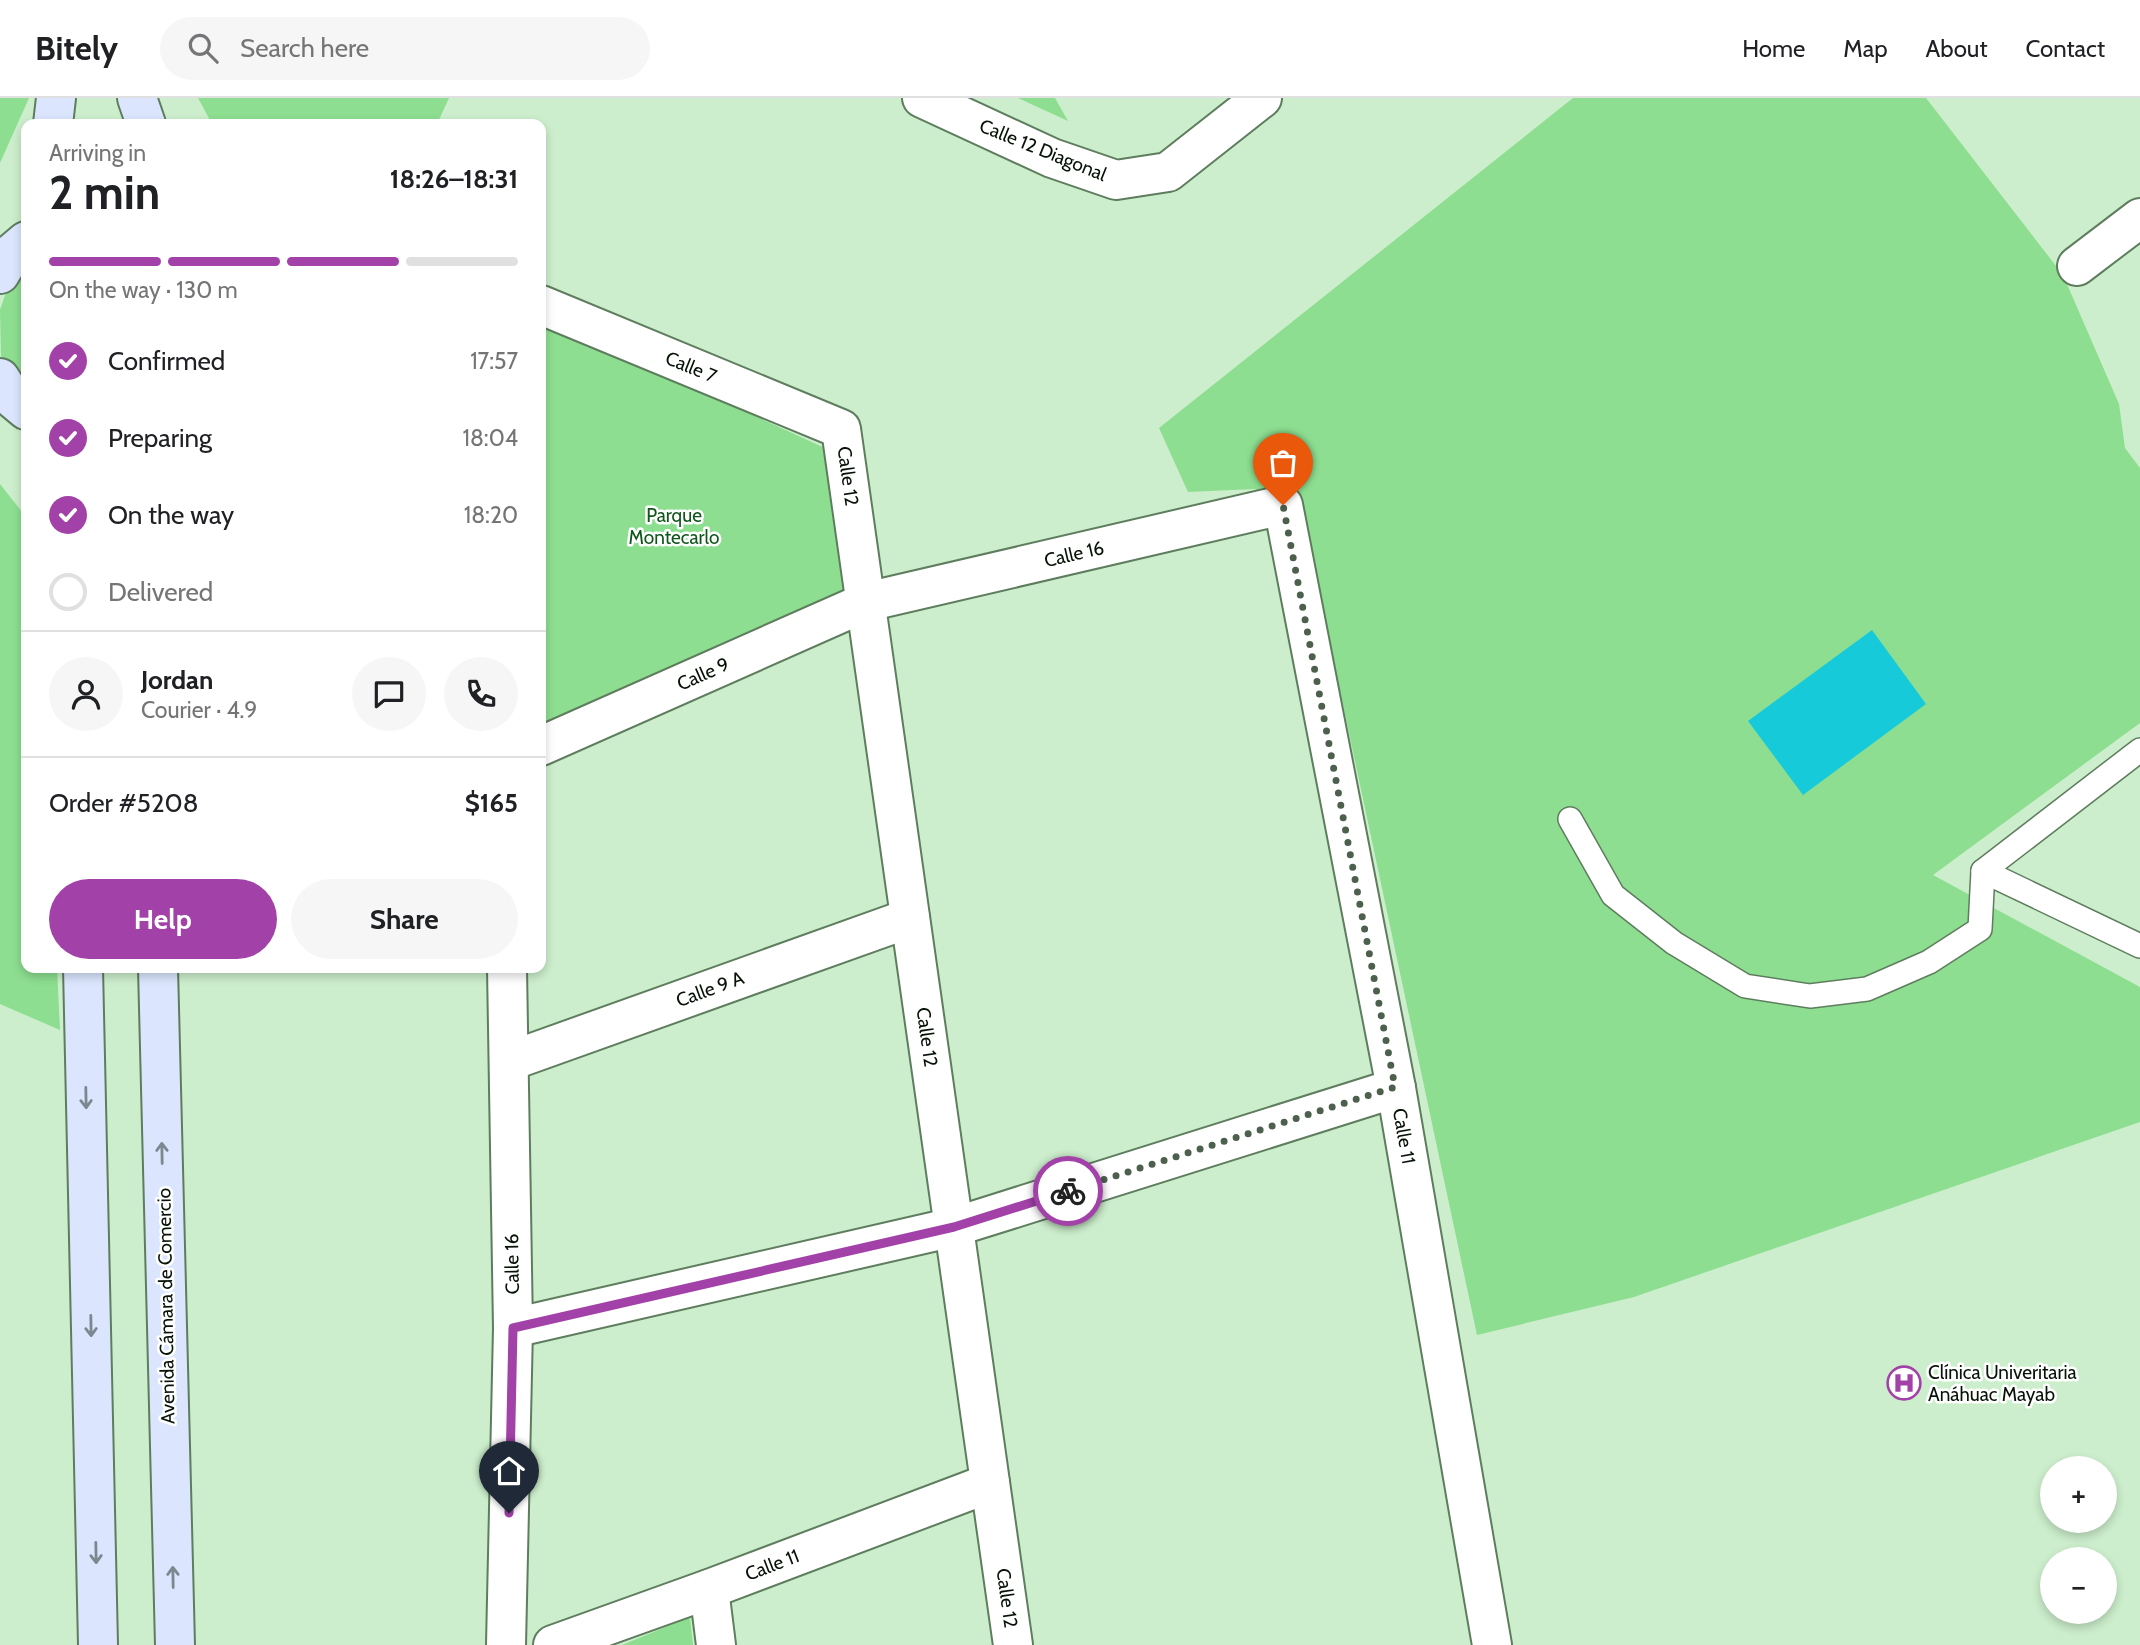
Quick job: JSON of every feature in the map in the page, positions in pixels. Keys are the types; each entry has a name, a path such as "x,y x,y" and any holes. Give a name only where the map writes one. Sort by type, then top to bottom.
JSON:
{"main road":[{"path":"54,119 56,98"},
{"path":"137,98 144,119"},
{"path":"0,274 13,252 21,245"},
{"path":"0,378 13,400 21,406"},
{"path":"83,973 98,1645"},
{"name":"Avenida Cámara de Comercio","path":"158,973 174,1645"}],"street":[{"name":"Calle 12 Diagonal","path":"922,98 1052,158 1116,180 1168,172 1259,99"},
{"path":"2077,266 2140,218"},
{"name":"Calle 7","path":"546,307 841,429"},
{"name":"Calle 12","path":"841,429 1013,1645"},
{"name":"Calle 16","path":"866,602 1283,505"},
{"name":"Calle 11","path":"1283,505 1395,1087 1492,1645"},
{"name":"Calle 9","path":"546,744 866,602"},
{"name":"Calle 9 A","path":"510,1060 910,918"},
{"name":"Calle 16","path":"506,1645 513,1328 507,973"},
{"path":"513,1328 954,1227 1395,1087"},
{"name":"Calle 11","path":"553,1645 990,1483"},
{"path":"709,1589 716,1645"}],"lane":[{"path":"1570,819 1612,895 1674,943 1745,986 1811,996 1867,989 1929,962 1980,929 1983,871 2140,750"},
{"path":"1983,871 2140,946"}],"green space":[{"path":"0,98 29,98 0,163"},
{"path":"198,98 449,98 439,119 209,119"},
{"path":"1018,98 1055,98 1068,121"},
{"path":"1573,98 1926,98 2063,275 2119,404 2125,448 2140,468 2140,723 1933,875 2140,987 2140,1122 1634,1297 1477,1335 1309,545 1280,505 1255,489 1188,492 1159,428"},
{"path":"21,263 21,395 1,356 0,310 13,272"},
{"name":"Parque Montecarlo","path":"548,321 827,449 857,592 546,730"},
{"path":"0,484 21,511 21,973 57,973 60,1030 0,1004"},
{"path":"690,1617 693,1645 622,1645"}],"water":[{"path":"1872,630 1926,704 1803,795 1748,721"}],"way so far":[{"path":"1068,1191 1395,1087 1283,505"}],"place":[{"name":"Clínica Univeritaria Anáhuac Mayab","path":"1904,1383"}],"route":[{"path":"509,1513 513,1328 954,1227 1068,1191"}]}
